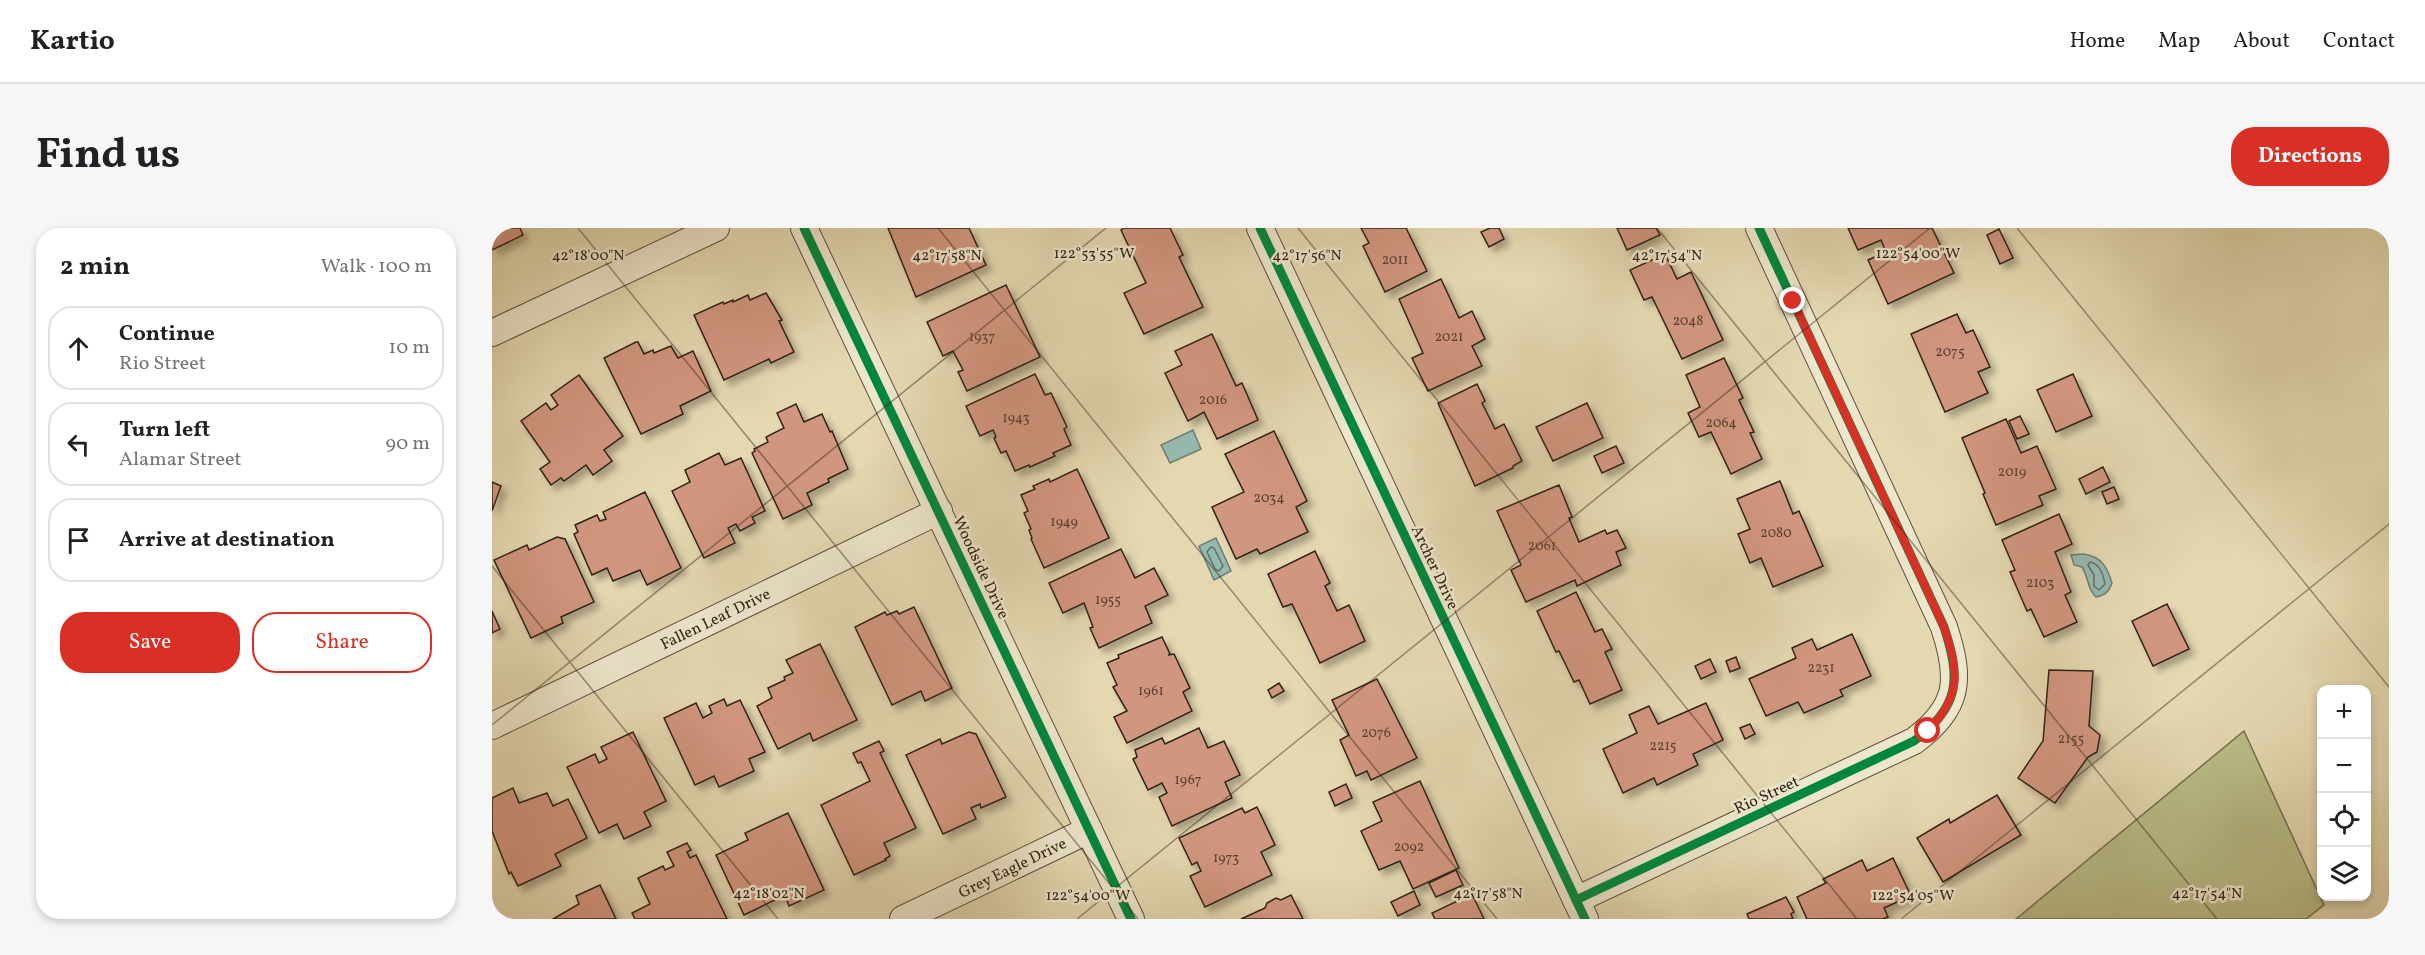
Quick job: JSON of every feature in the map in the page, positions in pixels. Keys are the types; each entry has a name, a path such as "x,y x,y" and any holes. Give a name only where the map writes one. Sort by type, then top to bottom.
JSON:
{"street":[{"path":"492,333 716,228"},
{"name":"Woodside Drive","path":"804,228 1131,919"},
{"name":"Archer Drive","path":"1260,228 1581,909"},
{"name":"Rio Street","path":"1581,909 1914,741 1942,716 1953,696 1951,648 1944,627 1759,228"},
{"name":"Fallen Leaf Drive","path":"492,726 939,511"},
{"name":"Grey Eagle Drive","path":"903,919 1089,830"}],"green space":[{"path":"2244,731 2317,890 2317,901 2322,901 2324,905 2306,919 2016,919"}],"water":[{"path":"1193,430 1201,449 1170,463 1161,445"},
{"path":"1216,538 1231,571 1214,580 1199,546"},
{"path":"2084,554 2099,560 2108,572 2112,583 2108,591 2102,595 2096,597 2093,594 2082,567 2074,565 2071,555"}],"building":[{"path":"492,228 520,228 523,235 492,250"},
{"path":"888,228 969,228 986,265 916,297"},
{"path":"1124,228 1170,228 1183,255 1179,257 1203,307 1144,334 1124,293 1146,283 1121,230"},
{"path":"1361,228 1406,228 1427,271 1385,292 1363,246 1369,243"},
{"path":"1490,228 1499,228 1504,239 1489,247 1481,232"},
{"path":"1617,228 1656,228 1660,235 1627,250"},
{"path":"1848,228 1932,228 1954,273 1888,304 1868,260 1886,252 1881,240 1858,250"},
{"path":"1999,229 2013,258 2000,264 1987,235"},
{"path":"1665,254 1677,279 1691,272 1723,340 1682,359 1652,297 1644,300 1630,270"},
{"path":"1441,279 1459,318 1472,311 1485,339 1472,346 1482,366 1428,391 1412,358 1423,353 1399,299"},
{"path":"1006,285 1040,357 967,391 958,372 963,370 953,351 943,356 927,322"},
{"path":"766,293 782,320 779,321 794,352 771,363 769,359 724,380 694,315 723,302 724,304 733,300 733,302 748,295 750,300"},
{"path":"1957,314 1966,333 1973,330 1990,367 1978,372 1988,393 1945,412 1911,334"},
{"path":"1212,334 1236,386 1242,383 1258,420 1217,439 1204,412 1188,421 1165,373 1182,365 1175,351"},
{"path":"636,342 644,354 653,350 654,353 671,346 678,358 693,351 711,391 680,406 683,414 641,434 604,358"},
{"path":"1724,358 1743,398 1739,400 1754,432 1750,433 1762,459 1731,474 1711,432 1699,437 1688,413 1700,407 1686,375"},
{"path":"1035,374 1045,395 1051,393 1067,427 1064,429 1071,445 1053,453 1055,456 1015,471 1006,451 1001,453 993,430 980,436 966,406"},
{"path":"2073,374 2092,416 2056,432 2037,390"},
{"path":"579,375 623,436 604,450 612,461 593,475 586,465 564,481 561,478 551,485 540,469 550,462 521,421 546,403 551,410 558,405 551,395"},
{"path":"1477,384 1485,401 1482,403 1495,429 1504,424 1522,461 1513,468 1475,486 1438,403"},
{"path":"1587,403 1603,438 1553,461 1536,427"},
{"path":"796,404 804,422 822,414 848,469 807,493 812,505 783,519 752,453 754,449 768,442 766,437 784,428 777,413"},
{"path":"2020,416 2029,434 2017,439 2009,421"},
{"path":"2006,419 2021,453 2037,446 2056,489 2039,496 2043,505 1996,525 1962,438"},
{"path":"1274,431 1307,501 1296,507 1308,532 1260,554 1257,549 1236,559 1212,507 1244,492 1225,454"},
{"path":"1616,446 1624,463 1602,473 1594,456"},
{"path":"719,453 725,465 741,458 765,511 752,517 755,523 740,531 736,524 728,528 735,543 704,558 672,491 690,482 685,470"},
{"path":"2103,467 2110,482 2086,494 2079,479"},
{"path":"1077,469 1109,538 1044,568 1031,539 1029,530 1031,529 1024,513 1028,511 1021,495 1035,489 1033,486 1049,479 1050,482"},
{"path":"1780,481 1793,514 1799,511 1823,566 1773,587 1761,558 1750,563 1738,534 1750,529 1737,499"},
{"path":"492,482 501,486 492,511"},
{"path":"1559,485 1579,542 1605,530 1607,534 1617,530 1626,548 1616,552 1621,565 1577,586 1575,580 1526,602 1511,570 1521,565 1497,511"},
{"path":"2114,487 2119,499 2107,504 2102,492"},
{"path":"645,492 681,568 647,585 640,570 613,581 607,568 592,575 574,534 578,532 575,525 597,515 600,521 606,519 603,512"},
{"path":"2059,514 2072,544 2055,552 2071,592 2065,595 2077,622 2044,637 2031,609 2027,611 2010,572 2015,570 2002,540"},
{"path":"557,537 565,539 594,602 561,617 563,623 531,638 494,560 527,545 529,550"},
{"path":"1121,549 1135,578 1154,568 1168,595 1145,606 1152,623 1099,648 1090,628 1093,627 1084,603 1063,613 1049,583"},
{"path":"1315,551 1330,583 1325,586 1337,611 1349,605 1365,641 1320,663 1292,604 1283,607 1268,574"},
{"path":"1576,592 1595,632 1602,629 1612,649 1605,652 1622,690 1590,704 1579,680 1574,682 1559,651 1556,652 1537,611"},
{"path":"2167,604 2189,649 2153,666 2132,621"},
{"path":"914,607 952,688 925,701 921,691 892,705 855,627 885,612 887,615 897,611 899,614"},
{"path":"492,611 500,629 492,633"},
{"path":"1852,634 1871,676 1840,690 1843,696 1804,713 1798,702 1766,716 1749,679 1796,658 1792,648 1812,639 1817,650"},
{"path":"1162,637 1170,654 1168,655 1174,654 1190,688 1183,692 1192,711 1127,743 1114,717 1127,711 1113,687 1117,685 1107,663 1119,658 1118,655"},
{"path":"820,644 857,720 813,741 810,733 778,749 757,706 772,698 768,688 785,680 784,677 793,673 786,660"},
{"path":"1736,657 1740,668 1730,672 1726,661"},
{"path":"1710,659 1716,672 1701,679 1695,666"},
{"path":"2049,670 2093,671 2089,726 2100,735 2097,752 2088,757 2055,803 2018,778 2043,741"},
{"path":"1377,679 1417,758 1371,780 1367,771 1356,776 1340,740 1349,735 1332,700"},
{"path":"1279,683 1284,691 1272,698 1268,690"},
{"path":"724,699 727,706 740,700 765,752 749,759 754,771 719,787 714,776 695,785 664,718 696,703 703,718 712,713 709,706"},
{"path":"1706,703 1723,740 1693,754 1698,765 1657,785 1654,778 1623,793 1603,749 1637,733 1629,715 1649,706 1658,724"},
{"path":"1750,724 1755,734 1745,739 1740,728"},
{"path":"1199,728 1208,748 1224,741 1240,775 1225,782 1232,798 1172,826 1159,797 1167,793 1162,783 1148,790 1133,759 1137,757 1135,750 1162,738 1165,744"},
{"path":"633,732 666,801 644,812 651,826 624,839 617,824 599,833 567,767 595,754 599,763 607,759 601,747"},
{"path":"969,732 976,734 1006,797 981,808 980,804 971,808 976,819 943,834 906,755 940,739 942,744"},
{"path":"879,741 884,751 880,753 916,828 884,843 890,856 886,860 854,875 821,805 870,781 861,762 858,763 853,753"},
{"path":"1420,781 1459,868 1413,889 1400,861 1379,870 1361,831 1382,821 1373,802"},
{"path":"1346,784 1352,798 1335,806 1329,792"},
{"path":"513,788 519,803 547,793 553,806 568,799 587,838 555,854 561,866 518,886 511,872 509,874 492,831 492,798"},
{"path":"1997,795 2021,835 1943,882 1917,838 1949,819 1950,823"},
{"path":"1257,807 1275,845 1261,852 1272,875 1205,907 1190,876 1201,871 1197,862 1192,865 1179,838 1242,808 1245,813"},
{"path":"788,813 824,890 789,906 785,895 744,915 716,855 748,840 745,833"},
{"path":"687,843 691,850 687,852 690,858 696,855 727,919 635,919 632,913 650,904 638,878 663,866 665,870 674,866 667,852"},
{"path":"1893,858 1911,896 1884,908 1888,917 1883,919 1807,919 1797,897 1826,883 1823,879 1862,860 1867,871"},
{"path":"1456,870 1463,885 1436,897 1429,883"},
{"path":"600,885 616,919 553,919 579,904 576,896"},
{"path":"1414,891 1420,905 1398,916 1391,902"},
{"path":"1472,894 1484,919 1435,919 1432,913"},
{"path":"1291,895 1303,919 1241,919 1265,908 1267,903 1276,898 1281,900"},
{"path":"1786,897 1794,912 1791,914 1793,919 1749,919 1747,914"}],"cycle path":[{"path":"804,228 1131,919"},
{"path":"1260,228 1585,919"},
{"path":"1576,900 1914,741 1940,716 1953,691 1953,662 1944,627 1759,228"}],"route":[{"path":"1793,301 1944,627 1951,648 1954,675 1953,696 1942,716 1928,731"}]}
